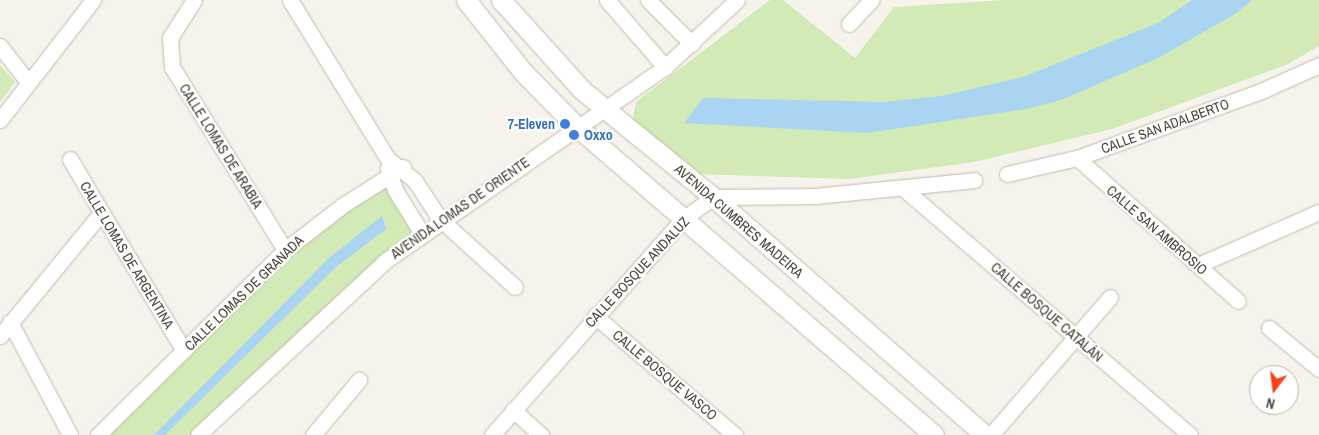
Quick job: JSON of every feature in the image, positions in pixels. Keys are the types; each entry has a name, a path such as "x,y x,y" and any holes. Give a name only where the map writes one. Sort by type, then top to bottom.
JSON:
{"street":[{"path":"0,120 93,0"},
{"name":"CALLE LOMAS DE ARABIA","path":"194,0 170,38 172,67 285,250"},
{"path":"290,0 388,158 403,167 440,219 515,287"},
{"path":"466,0 523,72 576,125 934,435"},
{"name":"AVENIDA CUMBRES MADEIRA","path":"501,0 602,108 713,197 985,435"},
{"path":"607,0 665,67"},
{"path":"648,0 692,44"},
{"name":"AVENIDA LOMAS DE ORIENTE","path":"198,435 385,260 421,232 576,125 665,67 692,44 736,0"},
{"path":"849,24 871,0"},
{"path":"0,46 28,82"},
{"name":"CALLE SAN ADALBERTO","path":"1007,174 1078,158 1262,91 1319,65"},
{"path":"388,158 388,177 421,232"},
{"name":"CALLE SAN AMBROSIO","path":"1078,158 1238,301"},
{"name":"CALLE LOMAS DE ARGENTINA","path":"70,160 184,351"},
{"name":"CALLE LOMAS DE GRANADA","path":"98,435 285,250 343,205 403,167"},
{"path":"713,197 815,196 904,189 974,180"},
{"name":"CALLE BOSQUE CATALÁN","path":"904,189 1190,435"},
{"name":"CALLE BOSQUE ANDALUZ","path":"492,435 595,316 683,219 713,197"},
{"path":"1198,265 1319,212"},
{"path":"0,336 101,213"},
{"path":"991,435 1110,297"},
{"name":"CALLE BOSQUE VASCO","path":"595,316 735,435"},
{"path":"10,322 70,435"},
{"path":"1269,328 1317,365"},
{"path":"313,435 359,380"},
{"path":"513,410 541,435"}],"green space":[{"path":"770,0 783,0 855,58 894,7 1005,0 1319,0 1319,46 1288,64 1112,129 974,162 849,179 696,174 632,124 636,102"},
{"path":"0,65 15,82 0,102"},
{"path":"388,177 421,232 198,435 98,435 285,250"}],"water":[{"path":"1192,0 1252,0 1235,14 1158,58 1061,100 1026,109 867,133 684,123 703,98 884,102 941,96 1023,77 1158,23"},
{"path":"382,216 386,229 336,267 165,435 154,435 329,258"}],"place":[{"name":"7-Eleven","path":"565,124"},
{"name":"Oxxo","path":"574,135"}]}
